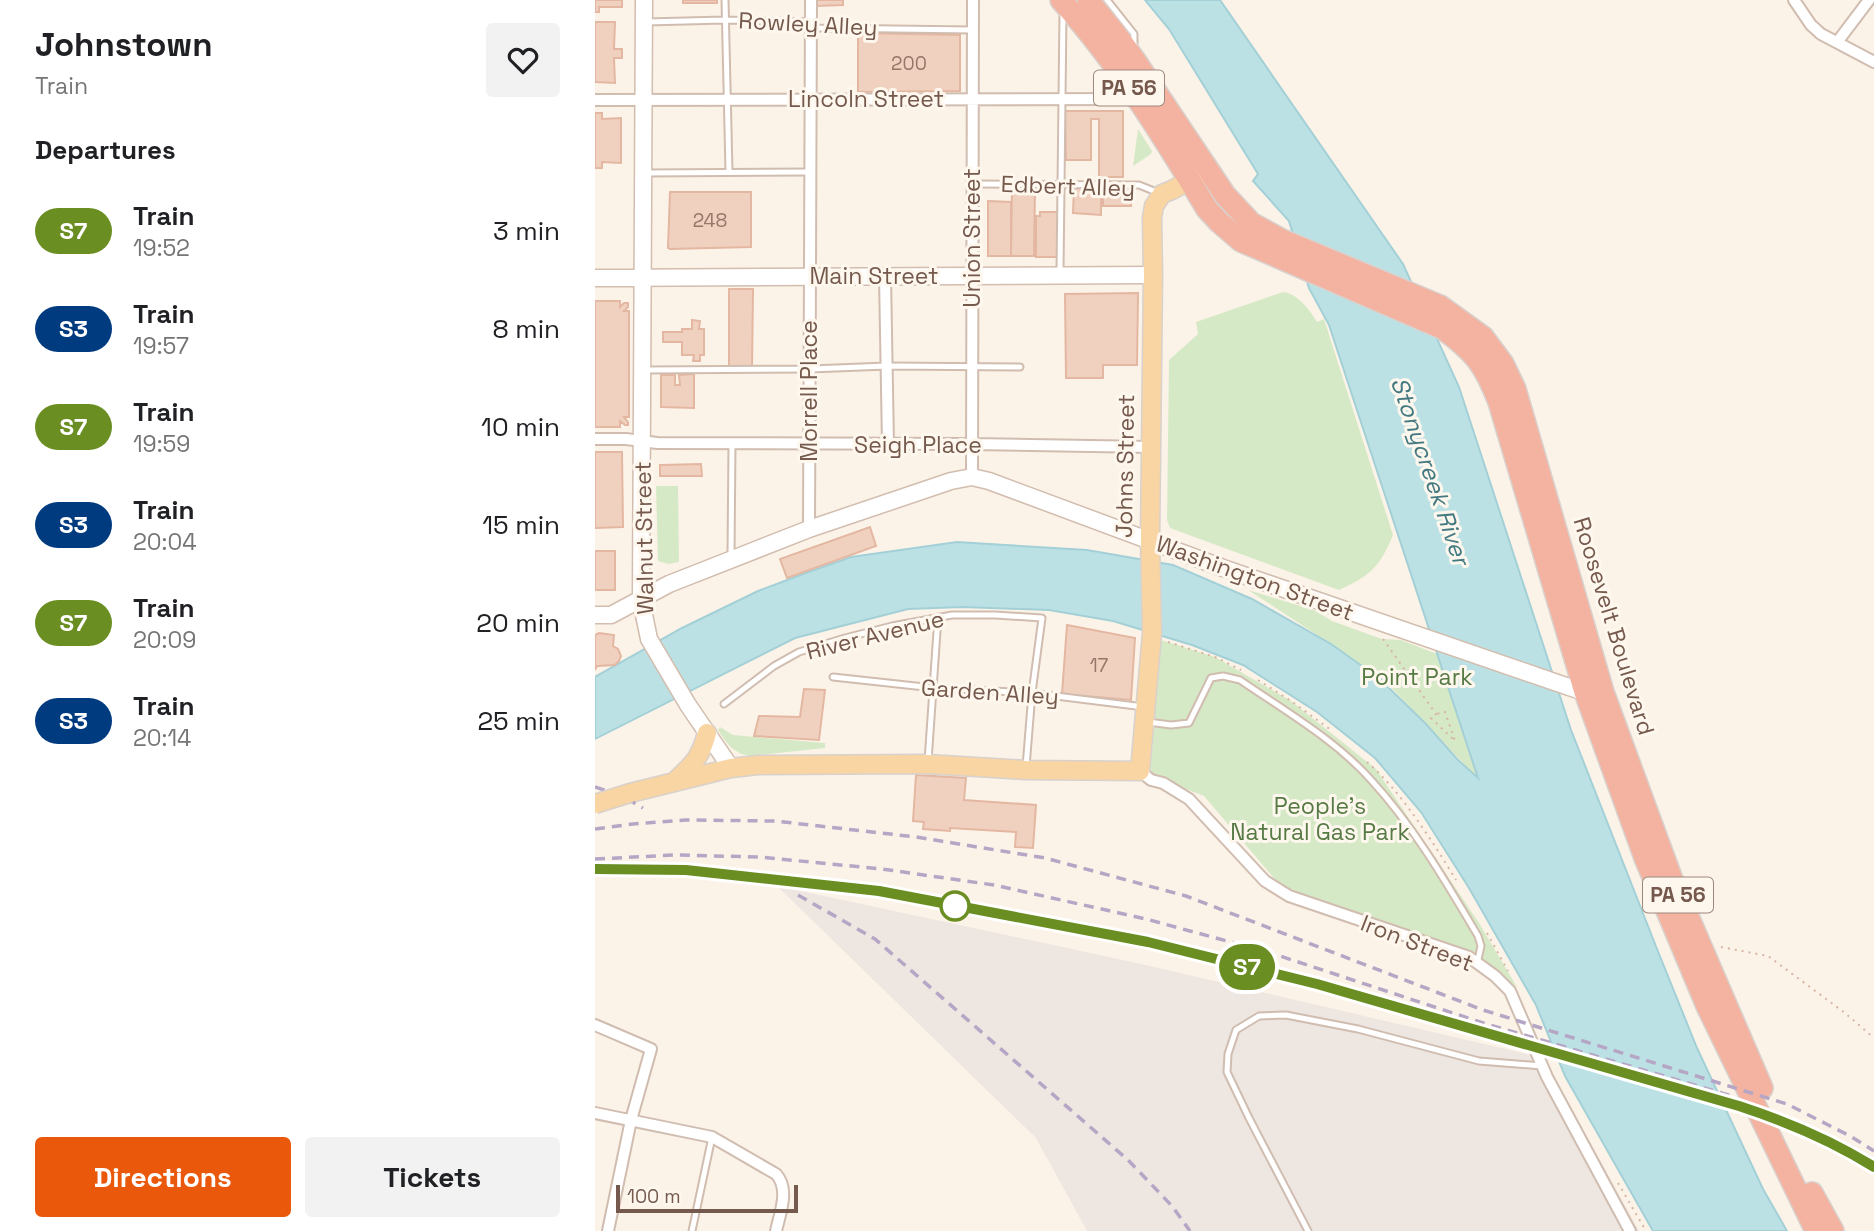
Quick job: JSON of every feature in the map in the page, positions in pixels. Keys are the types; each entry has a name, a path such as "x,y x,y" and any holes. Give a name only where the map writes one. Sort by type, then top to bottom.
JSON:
{"highway":[{"name":"PA 56","path":"1088,0 1134,59 1208,169"},
{"name":"PA 56","path":"1062,1 1097,41 1190,181"},
{"name":"Roosevelt Boulevard","path":"1208,169 1225,195 1251,223 1282,240 1440,306 1483,337 1503,364 1515,389 1586,690 1793,1157 1833,1231"},
{"name":"Roosevelt Boulevard","path":"1190,181 1207,209 1241,241 1442,328 1478,359 1499,402 1586,690 1645,858 1701,993 1816,1231"}],"main road":[{"name":"Walnut Street","path":"645,0 641,600 649,639 688,705 731,768"},
{"path":"1162,194 1208,169"},
{"name":"Johns Street","path":"1140,771 1152,635 1152,218 1154,206 1162,194"},
{"name":"Main Street","path":"595,278 1153,275"},
{"path":"595,615 611,615 669,584 809,529 951,481 972,477"},
{"name":"Washington Street","path":"972,477 989,481 1150,549 1223,568 1586,690"},
{"path":"673,783 697,760 707,733"},
{"path":"595,804 731,768 758,765 927,764 1026,770 1140,771"}],"street":[{"name":"Morrell Place","path":"809,529 811,0"},
{"name":"Union Street","path":"972,477 973,0"},
{"path":"1794,0 1811,25 1821,34 1874,62"},
{"path":"1838,41 1870,0"},
{"name":"Lincoln Street","path":"595,100 1137,99"},
{"path":"885,276 888,444"},
{"name":"Seigh Place","path":"595,439 657,443 1151,447"},
{"name":"Iron Street","path":"1140,771 1151,780 1163,783 1189,799 1265,881 1289,896 1469,957 1495,976 1510,991 1542,1066 1630,1231"},
{"path":"595,1025 650,1049 631,1121 608,1231"},
{"path":"595,1113 712,1136 776,1174 781,1180 783,1195 776,1231"}],"lane":[{"path":"725,0 729,172"},
{"path":"1107,0 1134,34 1134,59"},
{"path":"1060,275 1062,1"},
{"name":"Rowley Alley","path":"644,22 811,22 816,27 973,30"},
{"path":"644,173 809,172"},
{"name":"Edbert Alley","path":"972,184 1139,185 1162,194"},
{"path":"643,370 1020,367"},
{"path":"731,444 731,559"},
{"name":"River Avenue","path":"724,704 774,666 799,652 892,626 938,617 995,615 1042,618 1031,693"},
{"path":"927,764 938,617"},
{"name":"Garden Alley","path":"833,677 934,688 1031,693 1146,715 1171,725 1189,723 1211,678 1223,676 1240,680 1333,744 1372,780 1419,841 1478,936 1481,946 1478,964"},
{"path":"1026,770 1031,693"},
{"path":"1308,1231 1227,1072 1228,1054 1237,1030 1259,1016 1286,1015 1357,1029 1479,1062 1542,1066"},
{"path":"692,1231 712,1136"}],"path":[{"path":"1152,635 1215,657 1243,671"},
{"path":"1383,640 1436,714"},
{"path":"1252,677 1291,701 1339,737"},
{"path":"1445,712 1455,741 1431,718 1436,714 1445,712"},
{"path":"1367,761 1413,815 1456,880"},
{"path":"1484,927 1510,975"},
{"path":"1716,946 1768,956 1874,1038"},
{"path":"1618,1182 1646,1231"}],"shaded area":[{"path":"777,886 1137,963 1544,1058 1639,1231 1087,1231 1036,1138"}],"green space":[{"path":"1138,129 1152,151 1133,166"},
{"path":"1283,292 1299,299 1317,322 1324,319 1393,535 1373,569 1339,590 1170,528 1167,520 1169,360 1198,334 1196,322"},
{"path":"656,486 678,486 679,562 669,564 658,561"},
{"name":"Point Park","path":"1248,590 1314,610 1332,621 1382,639 1401,640 1437,654 1479,780 1390,686"},
{"name":"People's Natural Gas Park","path":"1161,640 1215,657 1291,701 1376,769 1479,923 1517,987 1466,949 1343,912 1279,884 1204,796 1150,775"},
{"path":"720,727 733,735 825,743 825,748 750,756 731,747 718,730"}],"water":[{"name":"Stonycreek River","path":"1145,0 1220,0 1403,264 1459,387 1571,730 1657,949 1697,1048 1763,1189 1787,1231 1653,1231 1565,1076 1536,1005 1469,888 1421,812 1375,758 1317,712 1243,665 1192,645 1113,621 1049,610 962,607 908,609 795,638 595,739 595,677 682,628 758,591 851,557 957,542 1087,550 1173,565 1252,599 1331,644 1390,686 1386,685 1478,778 1329,325 1309,288 1289,221 1253,181 1258,174 1169,29"}],"building":[{"path":"595,0 622,0 622,7 599,7 599,12 595,12"},
{"path":"683,0 717,0 717,3 683,3"},
{"path":"816,0 843,0 843,5 816,6"},
{"path":"595,22 615,22 614,49 622,49 622,58 614,58 615,83 595,82"},
{"path":"858,33 960,35 960,91 858,92"},
{"path":"1065,111 1123,111 1123,177 1099,177 1099,119 1091,119 1091,160 1066,160"},
{"path":"595,113 602,113 602,119 621,118 621,163 602,162 602,168 595,168"},
{"path":"1012,188 1035,188 1034,256 1011,256"},
{"path":"1074,188 1101,188 1101,215 1073,213"},
{"path":"1103,188 1132,188 1131,206 1103,206"},
{"path":"670,192 751,192 751,247 668,248"},
{"path":"988,201 1011,202 1011,256 988,256"},
{"path":"1040,212 1059,212 1059,257 1036,257 1036,216 1040,216"},
{"path":"729,289 753,289 752,369 729,369"},
{"path":"1138,293 1137,365 1103,365 1103,378 1066,378 1065,294"},
{"path":"595,301 620,301 620,307 628,303 624,311 629,311 629,417 624,417 628,425 620,421 620,427 595,427"},
{"path":"692,320 700,321 699,329 704,329 704,355 700,355 700,361 693,361 694,355 682,355 682,342 663,342 663,332 692,329"},
{"path":"694,374 694,408 661,407 661,375 675,375 675,385 680,385 679,375"},
{"path":"595,452 622,452 623,527 595,528"},
{"path":"701,464 702,476 660,476 660,465"},
{"path":"870,527 876,546 787,578 780,559"},
{"path":"595,551 615,551 615,590 595,590"},
{"path":"1067,625 1135,638 1131,700 1062,694"},
{"path":"595,635 614,635 613,646 621,656 615,665 597,666 595,670"},
{"path":"804,689 825,690 819,740 754,736 759,716 800,717"},
{"path":"916,775 966,778 964,800 1036,805 1033,848 1015,847 1016,832 923,829 924,822 913,821"}],"railway":[{"path":"595,787 620,795 643,808"},
{"path":"595,829 686,820 775,821 916,837 1045,858 1186,896 1483,1010 1787,1104 1874,1151"},
{"path":"595,859 675,855 759,857 882,869 994,885 1146,919 1271,953 1480,1022 1732,1096"},
{"path":"595,869 686,870 879,891 1148,942 1317,984 1443,1020"},
{"path":"798,895 875,939 1128,1160 1172,1206 1190,1231"},
{"path":"1719,1100 1799,1128 1837,1145 1874,1167"}],"train":[{"name":"S7","path":"595,869 686,870 879,891 1148,942 1317,984 1739,1106 1793,1124 1874,1167"}]}
